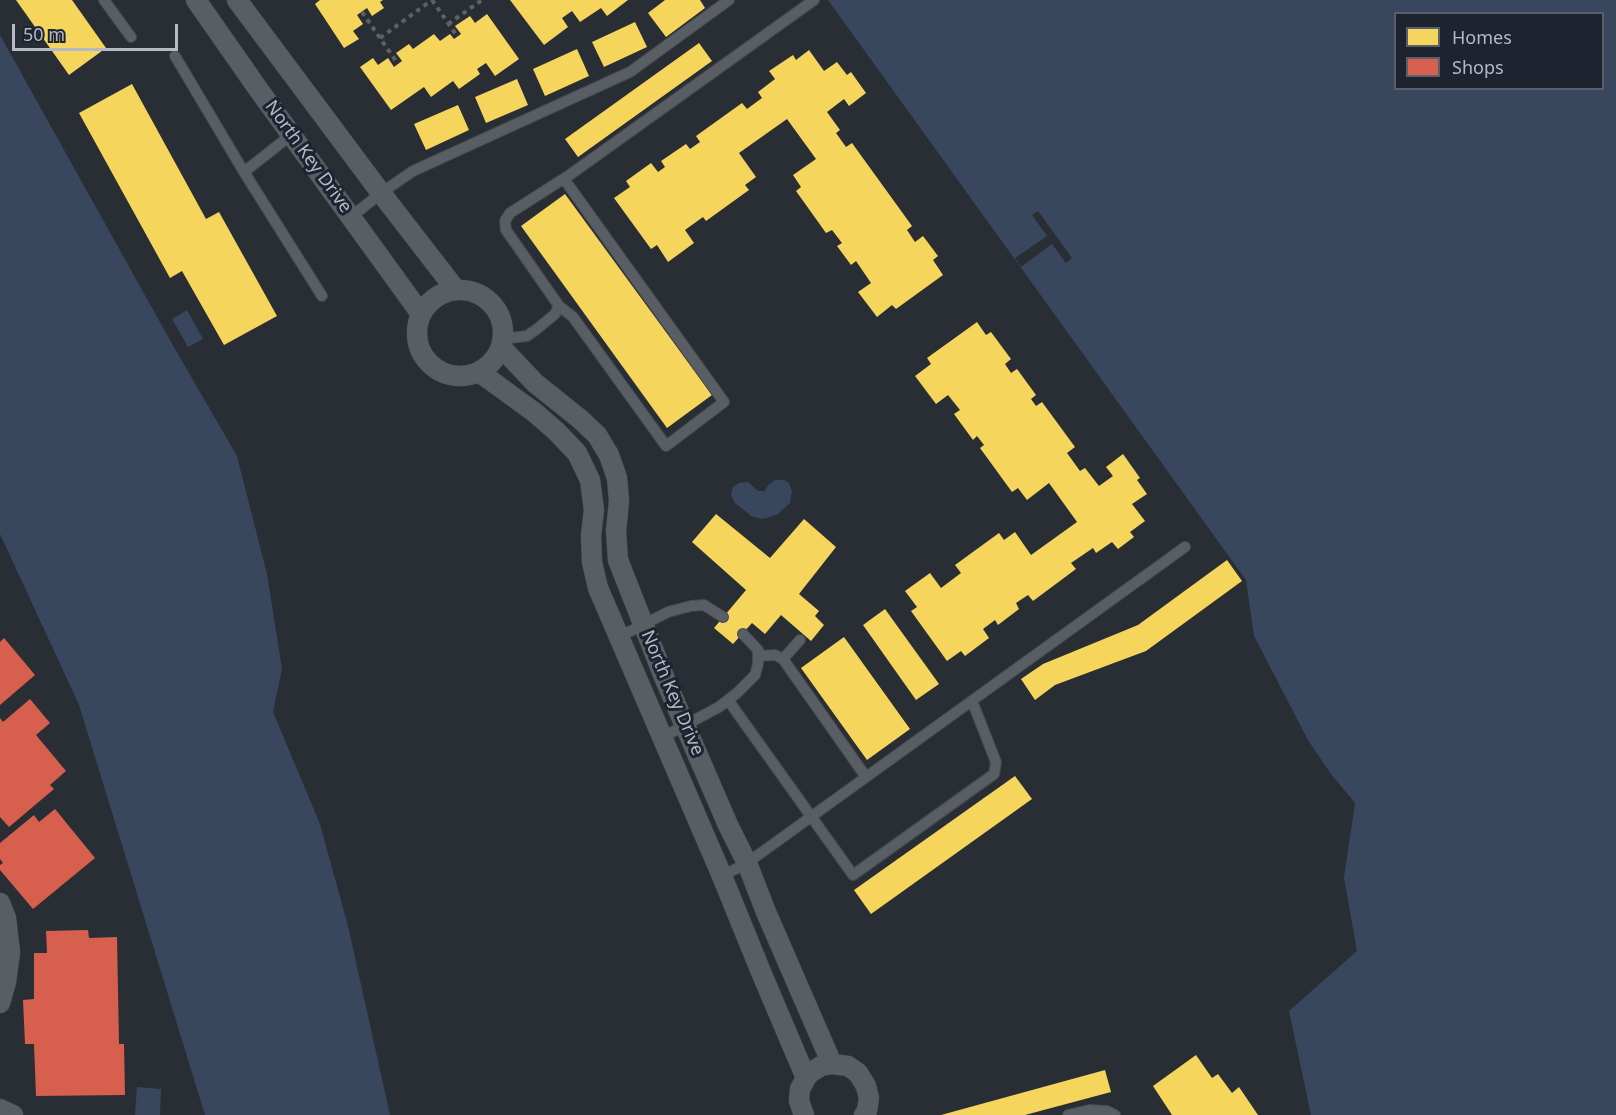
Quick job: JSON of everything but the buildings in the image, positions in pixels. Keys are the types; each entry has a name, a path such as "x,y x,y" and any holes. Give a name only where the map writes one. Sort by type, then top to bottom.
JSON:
{"street":[{"name":"North Key Drive","path":"237,0 456,290"},
{"name":"North Key Drive","path":"203,3 291,135 421,314"},
{"path":"456,290 469,291 483,296 498,313 503,327 501,343 491,364 469,376 444,374 431,365 423,355 417,341 417,328 421,314 428,303 441,294 456,290"},
{"name":"North Key Drive","path":"501,343 535,383 580,418 597,435 609,455 616,478 619,501 616,531 618,560 685,725 747,863 832,1064"},
{"name":"North Key Drive","path":"479,372 556,431 577,453 590,480 594,510 591,535 592,562 598,588 806,1078"},
{"path":"0,903 6,918 10,952 6,982 0,1003"},
{"path":"804,1115 799,1101 800,1089 806,1078 821,1066 832,1064 848,1066 858,1073 866,1086 869,1098 867,1112 864,1115"},
{"path":"0,1109 13,1115"}],"lane":[{"path":"104,0 130,37"},
{"path":"351,217 413,171 630,72 729,0"},
{"path":"564,178 724,402 666,446 573,317 559,306 506,230 505,221 510,213 564,178 814,0"},
{"path":"175,56 322,296"},
{"path":"244,172 291,135"},
{"path":"501,343 532,333 555,315 559,306"},
{"path":"722,876 747,863 1185,547"},
{"path":"619,637 668,612 690,606 705,605 723,617"},
{"path":"663,737 719,707 755,675 758,650 743,634"},
{"path":"783,659 800,640"},
{"path":"758,656 775,655 783,659 866,777"},
{"path":"728,700 853,875 994,774 996,762 972,701"},
{"path":"1068,1115 1089,1110 1107,1111 1115,1115"}],"path":[{"path":"380,38 432,0 457,36"},
{"path":"448,24 482,0"},
{"path":"362,12 398,64"}],"water":[{"path":"828,0 1616,0 1616,1115 1311,1115 1289,1011 1357,951 1344,878 1355,803 1331,774 1308,740 1254,636 1246,580"},
{"path":"0,35 237,456 267,574 282,669 273,712 320,824 348,926 390,1115 205,1115 79,705 0,534"},
{"path":"187,310 203,339 188,347 172,319"},
{"path":"775,480 784,480 789,483 792,491 790,503 778,514 770,517 762,519 751,516 735,503 731,495 733,487 739,483 748,482 758,491 765,491 768,485"},
{"path":"137,1087 161,1089 160,1115 135,1115"}],"pier":[{"path":"1038,211 1072,258 1066,263 1052,244 1021,267 1015,258 1047,236 1032,215"}]}
